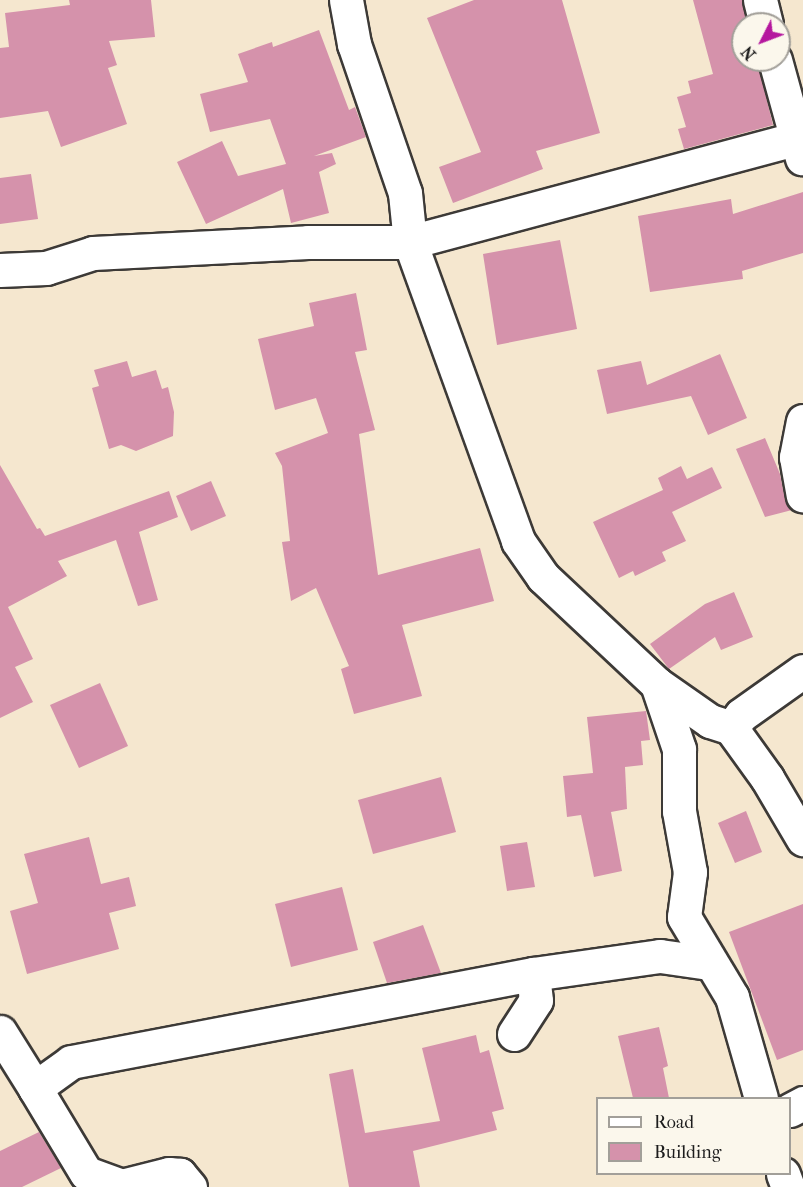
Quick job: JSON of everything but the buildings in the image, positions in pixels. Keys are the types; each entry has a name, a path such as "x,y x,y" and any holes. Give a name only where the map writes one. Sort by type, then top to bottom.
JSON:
{"street":[{"path":"346,0 354,44 405,193 410,242 518,541 543,577 657,684 710,721 731,728 767,778 803,839"},
{"path":"0,270 46,268 93,253 308,242 410,242 799,149 778,72"},
{"path":"803,421 796,457 803,495"},
{"path":"731,728 741,715 798,674 803,646"},
{"path":"657,684 679,749 679,811 690,872 684,917 709,963 732,997 761,1097"},
{"path":"35,1088 71,1062 533,974 660,956 709,963"},
{"path":"514,1034 536,1000 533,974"},
{"path":"0,1032 87,1173 122,1186 169,1174 180,1175 190,1187"}]}
